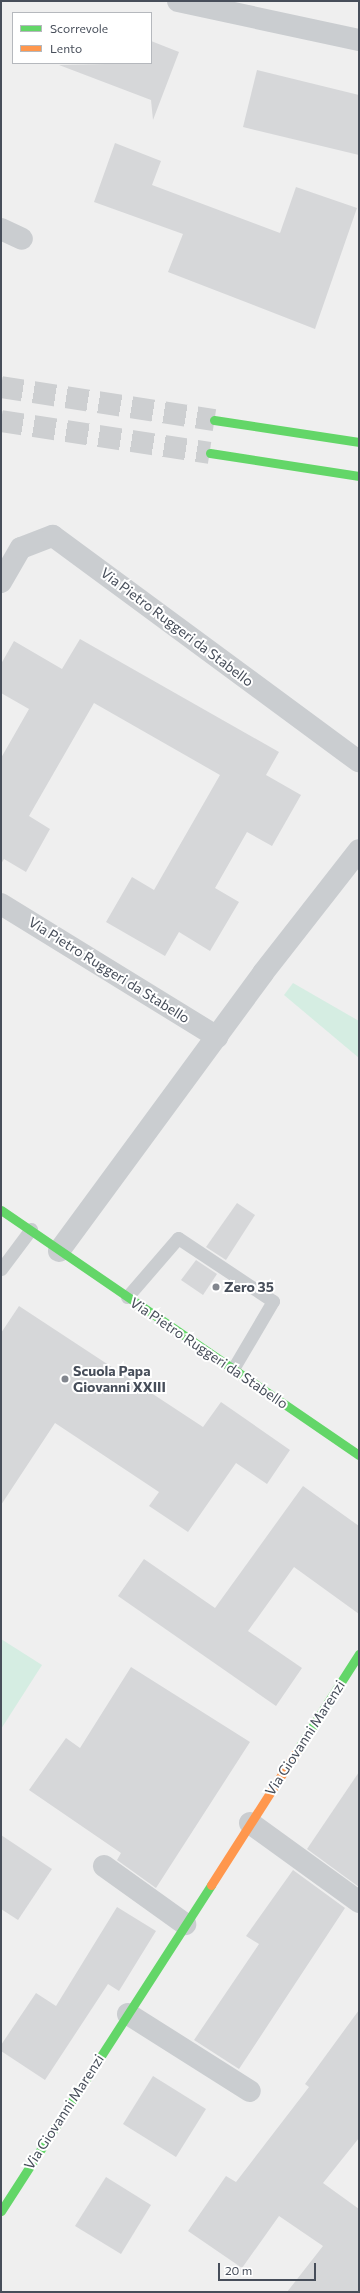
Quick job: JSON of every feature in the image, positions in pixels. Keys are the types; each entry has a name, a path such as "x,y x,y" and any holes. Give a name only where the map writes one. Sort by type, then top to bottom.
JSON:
{"main road":[{"path":"214,420 359,442"},
{"path":"210,453 359,476"},
{"name":"Via Pietro Ruggeri da Stabello","path":"1,1210 127,1298 359,1455"},
{"name":"Via Giovanni Marenzi","path":"1,2210 359,1654"}],"street":[{"path":"178,1 359,40"},
{"path":"1,229 22,239"},
{"name":"Via Pietro Ruggeri da Stabello","path":"1,582 21,548 53,536 359,762"},
{"path":"59,1251 217,1037 359,850"},
{"name":"Via Pietro Ruggeri da Stabello","path":"1,904 217,1037"},
{"path":"250,1823 359,1902"},
{"path":"104,1866 185,1924"},
{"path":"128,2014 250,2091"}],"lane":[{"path":"1,1269 30,1229"},
{"path":"127,1298 178,1238 273,1301 233,1369"}],"green space":[{"path":"293,983 359,1021 359,1058 284,995"},
{"path":"1,1639 42,1665 1,1729"}],"building":[{"path":"152,41 179,52 153,120 151,100 59,65 152,64"},
{"path":"257,70 359,95 359,155 243,127"},
{"path":"115,143 161,161 152,185 280,233 296,187 357,208 315,329 168,272 183,234 94,202"},
{"path":"80,639 279,752 266,775 301,795 272,846 247,832 215,888 239,902 210,951 179,932 165,956 106,922 132,877 154,890 220,775 94,703 29,816 50,829 26,872 4,859 1,864 1,758 29,709 1,693 1,664 14,641 62,669"},
{"path":"237,1203 255,1215 226,1260 206,1247"},
{"path":"196,1260 217,1274 203,1295 181,1280"},
{"name":"Scuola Papa Giovanni XXIII","path":"19,1306 203,1427 221,1402 290,1450 267,1484 236,1463 188,1532 149,1506 159,1492 55,1423 1,1505 1,1333"},
{"path":"303,1486 359,1526 359,1614 294,1567 248,1631 302,1668 276,1706 118,1596 144,1559 215,1608"},
{"path":"131,1667 250,1742 156,1888 117,1860 121,1853 29,1790 66,1738 80,1748"},
{"path":"359,1772 359,1887 307,1849"},
{"path":"1,1835 52,1869 18,1920 1,1909"},
{"path":"293,1870 345,1908 239,2069 194,2040 259,1944 246,1936"},
{"path":"117,1907 156,1931 119,1991 108,1984 45,2080 1,2051 1,2045 36,1993 56,2006"},
{"path":"359,2010 359,2138 323,2183 359,2209 359,2292 287,2292 323,2246 279,2216 242,2268 188,2231 226,2176 236,2182 309,2087 305,2084"},
{"path":"153,2076 206,2109 176,2157 123,2124"},
{"path":"106,2177 151,2205 121,2254 75,2226"}],"tunnel":[{"path":"1,387 214,420"},
{"path":"1,421 210,453"}],"traffic: fast":[{"path":"214,420 359,442"},
{"path":"210,453 359,476"},
{"path":"1,1210 359,1455"},
{"path":"296,1752 359,1654"},
{"path":"1,2211 211,1885"}],"traffic: slow":[{"path":"211,1885 296,1752"}],"place":[{"name":"Zero 35","path":"216,1287"},
{"name":"Scuola Papa Giovanni XXIII","path":"65,1379"}]}
